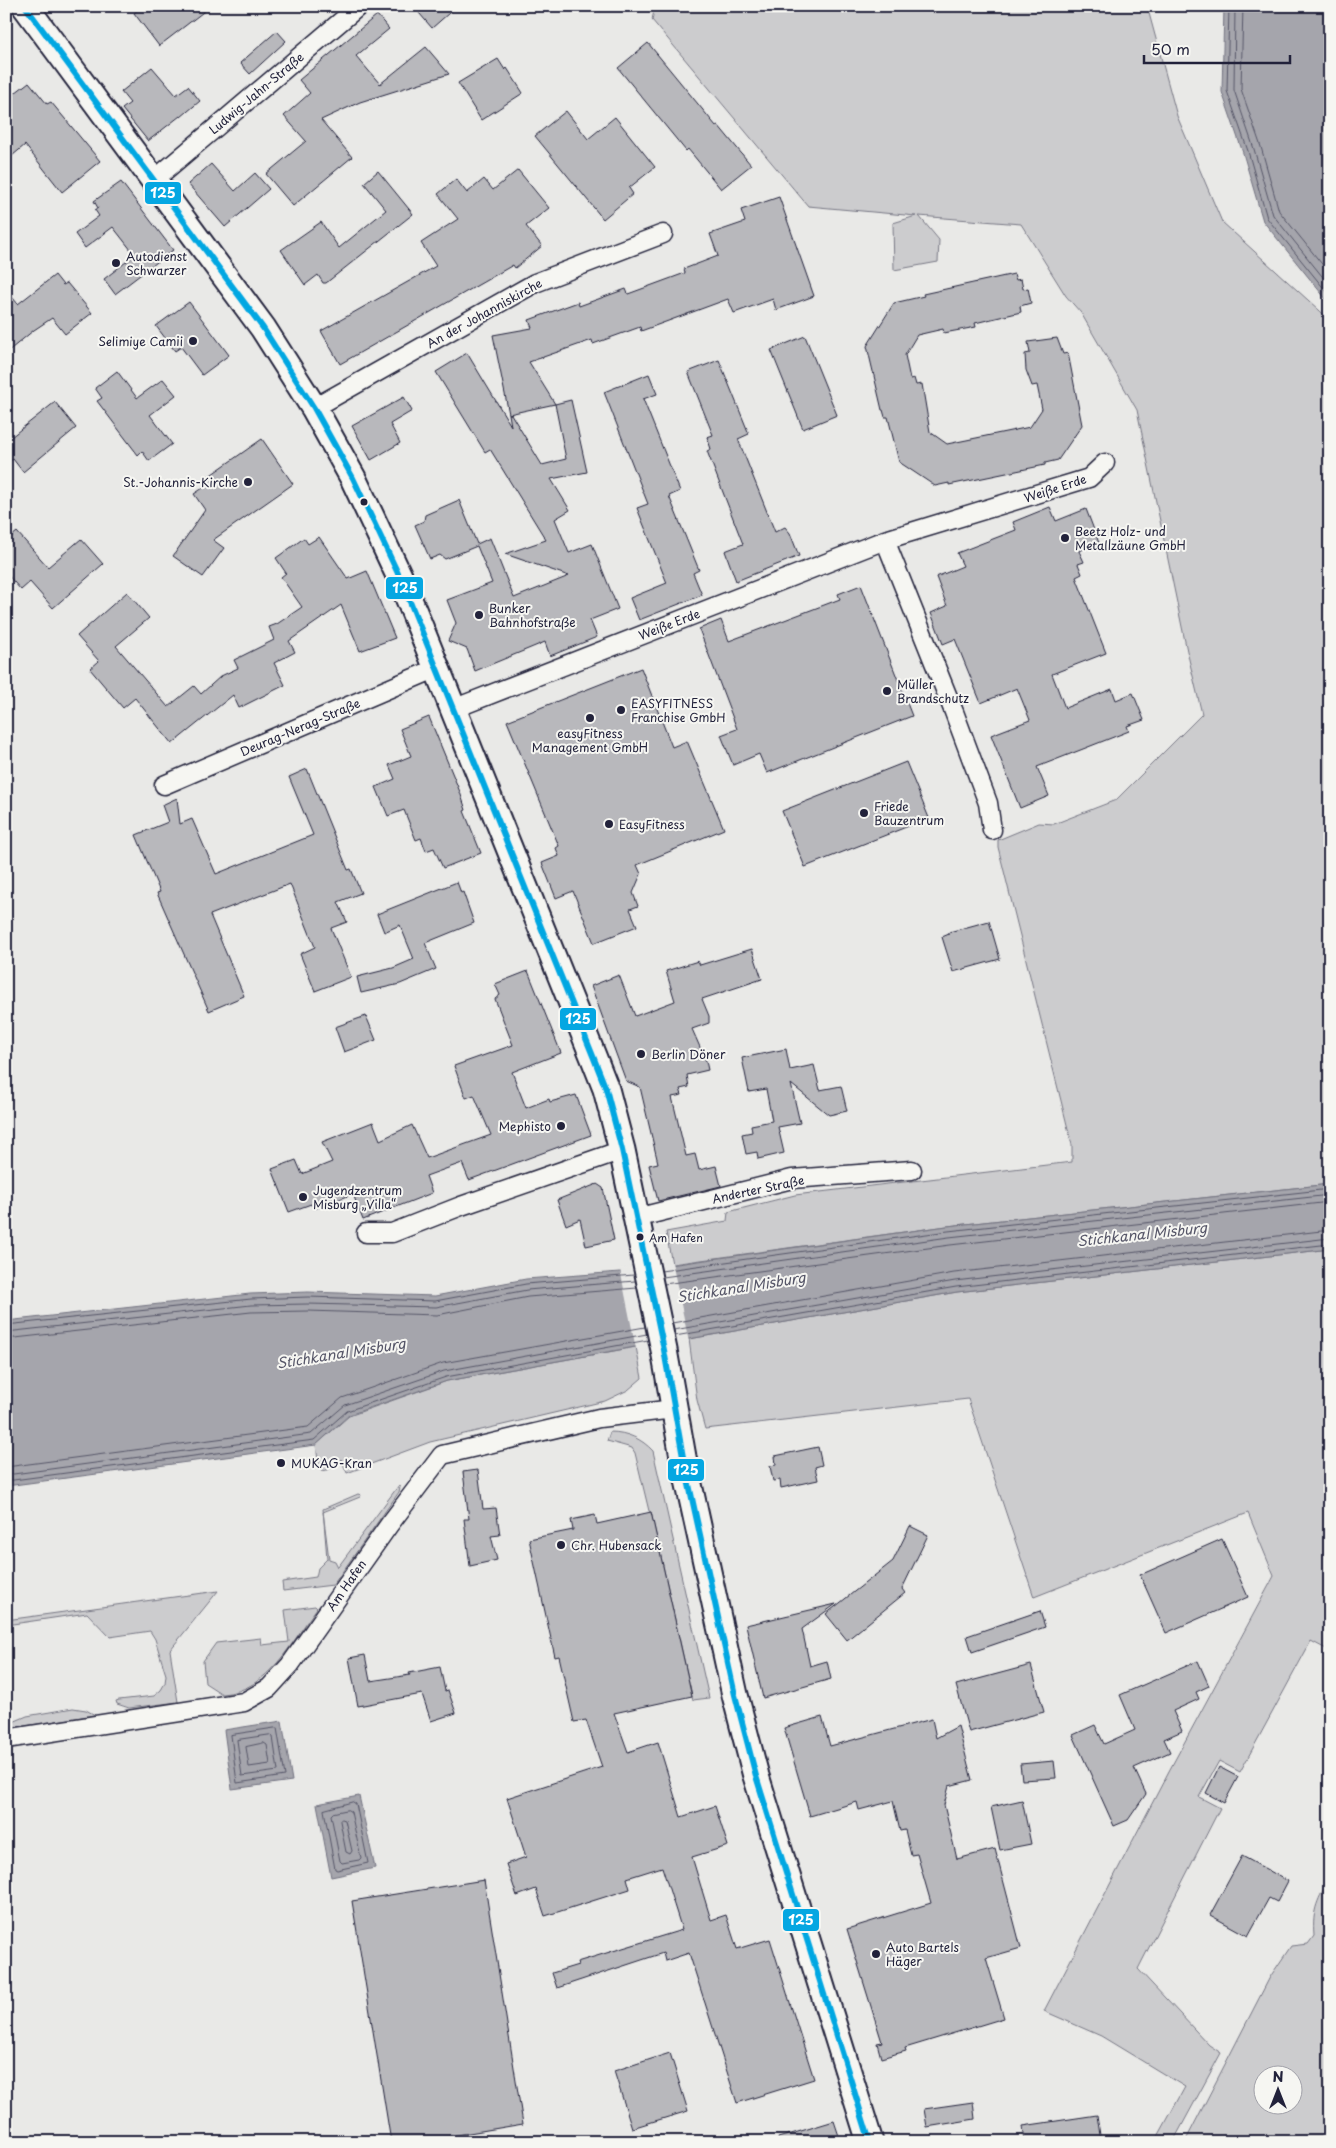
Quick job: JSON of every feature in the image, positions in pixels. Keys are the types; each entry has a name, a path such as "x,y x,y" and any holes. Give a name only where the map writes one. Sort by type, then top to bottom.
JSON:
{"main road":[{"path":"25,6 263,328 314,408 353,478 385,543 437,668 593,1056 606,1089 622,1150 664,1350 706,1567 735,1695 756,1776 870,2142"}],"street":[{"name":"Ludwig-Jahn-Straße","path":"154,180 358,6"},
{"name":"An der Johanniskirche","path":"314,408 535,283 662,234"},
{"name":"Weiße Erde","path":"453,709 885,540 1088,478 1105,463"},
{"path":"885,540 954,712 988,803 992,830"},
{"name":"Deurag-Nerag-Straße","path":"164,785 437,668"},
{"path":"366,1233 392,1233 461,1206 622,1150"},
{"name":"Anderter Straße","path":"636,1218 792,1179 912,1170"},
{"name":"Am Hafen","path":"6,1739 244,1702 269,1688 290,1665 383,1533 442,1455 599,1418 674,1409"}],"shaded area":[{"path":"655,6 1147,6 1177,116 1222,222 1330,320 1330,1184 947,1226 672,1264 666,1232 727,1221 728,1212 795,1195 1072,1162 1072,1145 998,847 998,840 1039,823 1054,824 1116,800 1202,714 1137,410 1081,313 1066,296 1021,224 919,216 939,240 938,262 894,270 893,223 916,216 808,206 652,20"},
{"path":"1330,1249 1330,1651 1311,1641 1240,1772 1219,1761 1199,1797 1220,1808 1138,1969 1209,2045 1221,2053 1173,2142 1155,2142 1185,2087 1101,2036 1044,2011 1169,1771 1274,1576 1248,1513 1034,1597 968,1399 705,1429 697,1400 689,1339 957,1292"},
{"path":"636,1347 642,1378 628,1390 605,1401 430,1442 347,1473 341,1459 328,1470 322,1471 319,1468 316,1445 349,1416 447,1381"},
{"path":"610,1432 634,1437 653,1451 709,1698 693,1700 651,1512 649,1511 635,1453 632,1448 607,1441"},
{"path":"399,1485 400,1487 399,1492 333,1585 283,1591 282,1582 316,1577 318,1568 327,1559 324,1517 329,1559 335,1561 338,1567"},
{"path":"358,1494 361,1495 360,1497 323,1512 323,1509"},
{"path":"218,1591 170,1650 178,1702 129,1708 117,1704 116,1701 119,1700 154,1696 165,1683 166,1675 155,1639 150,1631 110,1637 87,1613 6,1625 6,1620"},
{"path":"315,1606 317,1608 278,1662 253,1684 239,1691 222,1694 205,1683 203,1661 216,1643 261,1638 262,1645 289,1642 285,1610"},
{"path":"73,1708 86,1710 95,1715 6,1729 6,1725 27,1716"},
{"path":"1330,1877 1330,2142 1185,2142 1270,1977 1291,1946 1308,1944 1314,1936 1314,1918 1319,1898"}],"water":[{"path":"1224,6 1330,6 1330,304 1263,221 1243,153 1222,92"},
{"name":"Stichkanal Misburg","path":"1330,1184 1330,1249 957,1292 635,1347 447,1381 349,1415 316,1445 6,1486 6,1321 250,1294 308,1292 435,1296 526,1279 620,1272 947,1226"},
{"path":"282,1721 292,1781 232,1789 224,1730"},
{"path":"359,1796 375,1868 331,1877 317,1804"}],"pier":[{"path":"672,1262 689,1342 636,1349 620,1269"}],"building":[{"path":"143,6 211,6 159,46 134,13"},
{"path":"413,6 457,6 432,28"},
{"path":"377,15 389,29 356,56 380,84 426,47 449,74 360,102 321,120 352,157 293,206 266,174 306,141 284,116 310,93 299,80"},
{"path":"277,31 286,41 250,74 240,63"},
{"path":"648,43 716,126 718,125 751,165 721,189 688,149 686,151 618,68"},
{"path":"498,59 505,70 507,68 523,93 481,120 458,83"},
{"path":"152,67 176,95 188,86 200,101 148,141 122,109 130,103 121,92"},
{"path":"29,82 47,104 51,102 100,161 62,192 25,145 6,161 6,100"},
{"path":"566,111 588,139 615,117 655,167 629,188 633,194 603,219 535,136"},
{"path":"211,164 235,191 255,173 269,189 225,227 188,184"},
{"path":"518,170 549,208 526,226 542,246 515,268 513,265 340,364 321,331 436,266 421,243 458,219 438,194 456,179 467,193 484,179 493,190"},
{"path":"378,171 413,214 326,283 323,283 318,275 305,285 281,250 321,222 339,248 386,210 364,183"},
{"path":"121,182 173,250 115,294 104,279 135,255 113,227 85,248 75,234 99,216 95,210 98,208 94,201"},
{"path":"779,197 814,296 776,310 773,299 734,313 728,299 641,331 640,327 593,344 592,340 529,362 555,404 509,414 493,335 532,328 529,320 578,302 579,306 626,289 628,294 685,273 684,269 718,256 710,234 745,222 741,210"},
{"path":"1014,274 1016,280 1021,279 1023,289 1028,288 1031,303 1020,306 1021,312 975,323 976,327 944,333 943,329 917,335 905,355 910,379 914,378 916,385 922,384 930,432 947,444 1030,427 1042,409 1037,385 1032,386 1026,370 1025,354 1030,353 1028,342 1057,338 1063,354 1068,353 1082,425 1058,460 1045,463 1045,465 949,485 949,483 935,486 899,462 888,417 885,417 882,410 867,346 894,303 924,296 923,294"},
{"path":"55,275 63,285 67,283 92,313 65,334 52,318 6,353 6,290 18,304"},
{"name":"Selimiye Camii","path":"189,302 229,355 202,375 181,347 175,351 156,326"},
{"path":"805,336 837,415 803,429 771,350"},
{"path":"467,353 511,426 509,414 511,414 542,465 566,459 555,404 571,400 587,472 551,479 570,510 555,519 569,553 592,544 618,609 590,620 597,637 550,656 545,642 475,671 467,649 448,641 456,623 447,600 492,583 477,546 445,559 440,555 430,559 415,525 424,521 425,515 459,500 477,544 490,538 514,598 569,576 505,554 546,540 490,449 485,452 436,372"},
{"path":"719,360 749,434 738,439 775,532 785,527 790,533 799,556 736,581 725,551 743,544 707,451 711,449 707,437 713,435 688,372"},
{"path":"117,371 137,398 163,379 176,395 150,415 172,444 149,461 142,451 138,455 97,401 102,398 95,388"},
{"path":"649,374 657,394 643,399 680,491 669,496 699,570 693,573 702,595 639,620 630,598 667,583 637,508 648,504 604,392"},
{"path":"404,397 412,411 390,424 400,443 371,460 352,426"},
{"path":"55,402 76,428 23,472 13,459 6,464 6,441"},
{"name":"St.-Johannis-Kirche","path":"262,439 293,484 213,540 224,548 203,577 173,556 205,510 194,494 206,486 202,481"},
{"path":"1050,507 1056,521 1086,509 1099,543 1079,551 1084,562 1078,564 1082,574 1076,577 1106,653 1052,674 1065,708 1112,689 1116,700 1133,693 1144,720 1127,726 1129,731 1037,767 1049,796 1020,808 991,735 1030,720 1017,688 981,703 955,639 943,644 931,613 947,606 936,577 963,566 957,553 1016,530 1013,522"},
{"path":"17,532 48,567 81,539 103,564 53,608 30,582 21,590 6,573 6,541"},
{"path":"319,537 348,579 367,571 395,638 360,651 341,605 289,641 295,652 274,663 285,685 239,708 233,695 172,744 135,698 123,708 90,669 99,661 77,636 127,592 149,618 116,646 168,707 194,686 201,694 221,676 238,668 234,660 274,640 269,627 277,624 302,607 281,577 286,573 276,558 304,538 308,544"},
{"path":"861,585 912,716 767,773 759,754 733,765 721,735 737,729 699,629 721,620 729,641 840,599 838,594"},
{"path":"641,668 672,747 687,741 724,829 637,865 641,874 633,893 638,906 630,909 637,926 594,943 573,891 556,898 542,863 559,856 556,848 559,846 507,721"},
{"path":"429,717 460,792 466,810 464,811 481,853 443,868 434,848 426,851 421,838 416,840 404,810 388,816 376,787 395,779 389,765 411,756 400,729"},
{"path":"906,762 929,818 805,867 782,811"},
{"path":"307,769 348,870 351,869 361,893 338,902 347,922 331,928 351,977 315,991 300,954 315,947 290,884 210,915 244,996 209,1011 157,893 160,892 136,835 168,822 162,805 177,798 180,824 192,819 216,874 313,835 289,777"},
{"path":"457,882 461,893 463,892 474,923 425,943 436,969 400,984 361,993 357,977 393,968 414,959 400,925 384,932 377,914"},
{"path":"989,921 1000,959 953,972 942,937 949,934 949,932"},
{"path":"752,949 762,979 702,999 709,1016 709,1023 692,1029 708,1070 687,1075 689,1087 680,1089 682,1095 672,1097 686,1156 695,1154 699,1170 716,1166 721,1186 658,1201 649,1165 658,1163 640,1087 626,1081 591,986 619,975 635,1016 675,1001 666,971 698,961 700,965"},
{"path":"528,971 561,1053 512,1072 526,1108 549,1099 550,1102 576,1095 591,1135 469,1180 462,1163 426,1176 432,1193 363,1220 353,1194 314,1209 311,1204 289,1212 272,1169 296,1160 302,1174 332,1162 322,1142 373,1122 380,1140 412,1125 427,1158 491,1135 474,1095 466,1098 454,1066 513,1045 495,999 500,995 495,984"},
{"path":"366,1016 376,1040 344,1052 335,1027"},
{"path":"786,1049 790,1070 814,1065 820,1090 841,1086 847,1111 829,1115 791,1084 800,1123 778,1127 784,1153 758,1159 757,1152 746,1154 742,1134 752,1132 751,1125 772,1121 766,1089 749,1092 742,1058"},
{"path":"597,1184 603,1188 614,1240 586,1246 580,1219 566,1225 557,1200"},
{"path":"818,1447 822,1465 815,1467 818,1480 781,1488 780,1480 773,1481 770,1466 776,1465 775,1456"},
{"path":"478,1470 483,1509 496,1508 500,1535 491,1536 497,1560 470,1566 464,1519 469,1519 463,1472"},
{"path":"651,1512 692,1696 614,1713 628,1752 658,1742 681,1817 715,1806 728,1846 692,1857 711,1920 726,1915 737,1949 770,1939 814,2079 737,2103 689,1953 665,1961 663,1953 557,1988 552,1973 578,1965 577,1962 682,1930 662,1867 627,1878 630,1889 545,1916 536,1889 517,1896 506,1864 526,1857 507,1798 602,1767 586,1720 574,1722 559,1656 555,1657 529,1539 573,1530 571,1520 595,1515 597,1524"},
{"path":"910,1526 928,1535 902,1589 905,1593 847,1640 826,1614 893,1561"},
{"path":"1222,1539 1248,1597 1166,1633 1140,1575"},
{"path":"836,1604 802,1629 810,1666 827,1661 831,1679 763,1698 746,1625"},
{"path":"1040,1611 1045,1627 972,1652 967,1636"},
{"path":"365,1655 370,1681 410,1675 409,1673 440,1667 445,1691 448,1690 456,1713 431,1721 422,1694 358,1706 349,1658"},
{"path":"1198,1661 1209,1686 1196,1692 1199,1699 1173,1711 1182,1731 1164,1739 1170,1752 1134,1768 1146,1794 1128,1820 1114,1826 1073,1735 1095,1725 1104,1744 1135,1730 1120,1695"},
{"path":"1031,1665 1044,1712 969,1732 956,1685"},
{"path":"822,1717 830,1746 932,1719 936,1738 958,1726 972,1780 949,1786 944,1805 957,1859 995,1849 1021,1948 986,1958 1004,2018 905,2048 906,2051 881,2058 877,2043 882,2042 847,1929 931,1903 917,1854 911,1855 905,1830 900,1831 893,1801 859,1810 857,1802 810,1816 784,1728"},
{"path":"1054,1761 1056,1778 1022,1780 1020,1764"},
{"path":"1219,1767 1238,1777 1224,1803 1206,1793"},
{"path":"1022,1800 1031,1844 1000,1850 991,1807"},
{"path":"1242,1856 1288,1881 1277,1902 1269,1898 1248,1936 1210,1915"},
{"path":"484,1880 523,2124 415,2142 391,2142 352,1901"},
{"path":"670,2053 688,2111 632,2128 614,2071"},
{"path":"973,2102 975,2119 927,2127 924,2109"},
{"path":"1097,2115 1101,2142 1025,2142 1023,2126"},
{"path":"834,2121 841,2142 779,2142 778,2138"}],"transit line":[{"name":"125","path":"25,6 263,328 314,408 353,478 402,582 593,1056 606,1089 622,1150 664,1350 683,1457 735,1695 756,1776 870,2142"}],"place":[{"name":"Autodienst Schwarzer","path":"116,263"},
{"name":"Selimiye Camii","path":"193,341"},
{"name":"St.-Johannis-Kirche","path":"248,482"},
{"name":"Beetz Holz- und Metallzäune GmbH","path":"1065,538"},
{"name":"Bunker Bahnhofstraße","path":"479,615"},
{"name":"Müller Brandschutz","path":"887,691"},
{"name":"EASYFITNESS Franchise GmbH","path":"621,710"},
{"name":"easyFitness Management GmbH","path":"590,718"},
{"name":"Friede Bauzentrum","path":"864,813"},
{"name":"EasyFitness","path":"609,824"},
{"name":"Berlin Döner","path":"641,1054"},
{"name":"Mephisto","path":"561,1126"},
{"name":"Jugendzentrum Misburg „Villa“","path":"303,1197"},
{"name":"Am Hafen","path":"640,1237"},
{"name":"MUKAG-Kran","path":"281,1463"},
{"name":"Chr. Hubensack","path":"561,1545"},
{"name":"Auto Bartels Häger","path":"876,1954"}]}
